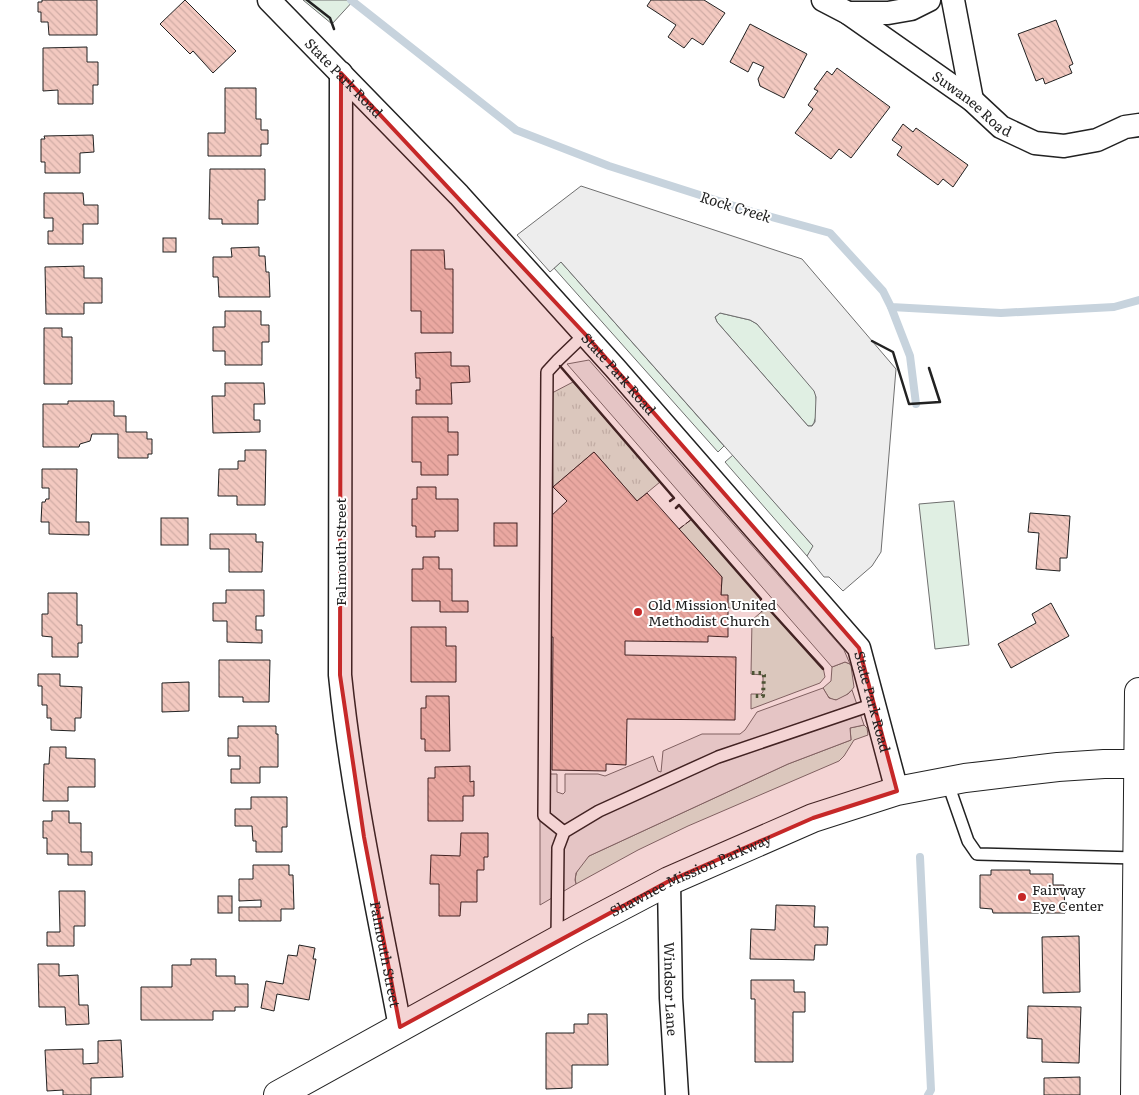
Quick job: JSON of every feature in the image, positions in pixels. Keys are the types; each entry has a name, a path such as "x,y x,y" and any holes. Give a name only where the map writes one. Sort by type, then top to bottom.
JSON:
{"main road":[{"path":"1135,1095 1139,692"},
{"name":"Shawnee Mission Parkway","path":"278,1095 313,1085 400,1027 669,880 812,818 896,791 947,781 1058,767 1139,764"}],"street":[{"name":"State Park Road","path":"270,0 459,195 585,334 859,648 896,791"},
{"name":"Suwanee Road","path":"823,0 848,13 972,100 1001,127 1036,144 1064,146 1097,140 1125,127 1139,125"},
{"path":"848,13 888,13 911,9 929,0"},
{"path":"953,0 972,100"},
{"name":"Falmouth Street","path":"341,72 340,675 364,837 400,1027"},
{"name":"Windsor Lane","path":"669,880 671,998 677,1095"}],"lane":[{"path":"564,832 544,816 547,372 585,334"},
{"path":"557,940 558,848 564,832 598,811 718,757 874,704"},
{"path":"947,781 968,841 977,854 1137,858"}],"highlighted area":[{"path":"341,73 585,334 859,648 897,791 813,818 669,881 400,1027 364,837 340,675"}],"green space":[{"path":"303,0 354,0 332,24"},
{"path":"561,262 724,446 718,452 554,268"},
{"path":"720,313 750,320 757,324 815,391 817,404 812,426 808,426 717,322 715,317"},
{"path":"573,382 660,482 637,501 594,452 553,487 552,393"},
{"path":"733,455 814,547 807,556 725,462"},
{"path":"954,501 969,645 935,649 919,504"},
{"path":"692,519 761,599 751,607 728,608 721,595 722,577 679,529"},
{"path":"767,607 823,667 825,677 820,683 751,709 751,694 761,694 763,692 763,675 751,674 752,620"},
{"path":"845,662 851,666 854,687 840,699 830,698 823,688 831,681 832,667"},
{"path":"864,725 867,728 868,735 854,740 839,761 688,826 638,850 576,884 577,872 589,856 788,764 851,740 850,728"}],"shaded area":[{"path":"581,186 802,259 896,369 881,552 872,566 843,591 829,577 824,577 807,556 813,546 561,262 550,272 517,235","holes":["720,313 750,320 757,324 814,391 816,397 815,422 812,426 808,426 717,322 715,317"]},
{"path":"589,360 844,650 850,664 845,662 832,667 567,364"},
{"path":"823,688 829,698 836,700 852,690 864,725 850,728 851,740 788,764 589,856 576,873 576,884 540,905 540,774 557,774 557,792 563,794 565,792 565,774 598,774 605,776 653,756 658,771 661,772 663,751 702,734 740,734 745,730 757,712"}],"building":[{"path":"42,0 97,0 97,35 49,35 48,22 41,22 41,12 38,12 38,2 42,2"},
{"path":"185,0 236,51 213,73 193,51 190,54 160,24"},
{"path":"651,0 704,0 725,13 703,45 692,38 684,48 668,37 676,25 647,6"},
{"path":"1056,20 1073,64 1069,66 1072,73 1045,84 1043,78 1036,81 1018,34"},
{"path":"750,24 807,54 784,98 760,86 758,79 764,67 753,62 748,72 730,62"},
{"path":"87,47 87,62 98,62 98,85 93,85 93,104 58,104 58,90 43,91 43,48"},
{"path":"837,68 890,107 851,158 839,149 831,159 795,133 813,109 808,105 818,91 814,89 827,71 832,75"},
{"path":"225,88 256,88 256,119 261,119 261,130 268,130 268,144 261,144 261,156 208,156 208,133 225,133"},
{"path":"903,124 913,132 916,128 968,165 953,187 943,179 938,185 897,155 902,147 892,140"},
{"path":"93,135 94,152 80,153 80,173 45,173 45,162 41,162 41,139 45,139 44,136"},
{"path":"210,169 265,169 265,200 258,200 258,224 222,224 222,219 209,219"},
{"path":"44,193 83,193 84,205 98,205 98,224 83,224 83,244 48,244 48,231 53,231 53,218 44,218"},
{"path":"163,238 176,238 176,252 163,252"},
{"path":"259,247 259,256 265,256 266,272 269,272 270,297 219,297 218,277 213,277 213,257 232,257 231,248"},
{"path":"411,250 444,250 445,269 453,269 453,333 421,333 421,311 411,311"},
{"path":"84,266 84,278 102,278 102,303 84,303 84,314 46,314 45,267"},
{"path":"225,311 261,311 261,325 269,325 269,342 262,342 262,365 225,365 225,351 213,351 213,327 225,327"},
{"path":"44,328 62,328 62,337 72,337 72,384 44,384"},
{"path":"451,352 451,366 469,366 470,382 451,383 452,404 416,404 416,390 420,390 420,378 416,378 415,353"},
{"path":"225,383 264,383 265,404 254,404 254,420 260,420 260,432 213,433 212,396 225,396"},
{"path":"68,401 114,401 114,416 126,416 126,432 147,432 147,439 152,439 152,454 148,454 148,458 118,458 118,434 92,434 90,441 80,444 79,447 43,447 43,404 68,404"},
{"path":"412,417 448,417 448,432 458,432 458,455 448,455 448,475 421,475 421,462 412,462"},
{"path":"245,450 266,450 265,505 237,505 237,496 218,496 219,469 238,469 238,461 245,461"},
{"name":"Old Mission United Methodist Church","path":"594,452 637,501 647,493 722,577 721,595 728,595 728,637 708,636 708,642 625,641 625,655 736,657 735,720 627,719 626,765 606,764 606,771 552,770 553,637 548,637 549,518 567,501 553,487"},
{"path":"42,469 77,469 76,522 89,522 89,535 49,534 49,522 41,522 42,502 49,499 49,488 42,488"},
{"path":"417,487 436,487 436,499 458,499 458,531 435,531 435,537 416,537 416,526 412,526 412,499 417,499"},
{"path":"1030,513 1070,516 1067,558 1060,558 1060,571 1036,569 1039,533 1028,532"},
{"path":"161,518 188,518 188,545 161,545"},
{"path":"494,523 517,523 517,546 494,546"},
{"path":"210,534 256,534 256,542 263,542 262,572 229,572 229,549 210,549"},
{"path":"423,557 439,557 439,569 452,569 452,601 468,601 468,612 440,612 440,601 412,601 412,569 423,569"},
{"path":"226,590 264,590 264,616 256,616 256,630 262,630 262,643 227,642 227,621 213,621 213,603 226,603"},
{"path":"48,593 77,593 77,625 82,625 82,643 78,643 78,657 52,657 52,637 42,636 42,614 48,614"},
{"path":"1051,603 1069,636 1011,668 998,644 1036,623 1032,614"},
{"path":"411,627 446,627 446,646 456,646 456,682 411,682"},
{"path":"219,660 270,660 269,702 243,702 243,697 219,697"},
{"path":"38,674 60,674 60,686 82,687 81,718 75,718 75,731 51,730 51,718 47,718 47,705 42,705 42,686 38,686"},
{"path":"189,682 189,711 162,712 162,683"},
{"path":"426,696 449,696 450,751 425,751 425,739 421,739 421,708 426,708"},
{"path":"238,726 276,726 276,734 278,734 278,767 260,767 260,783 231,783 231,769 240,769 240,756 228,756 228,738 238,738"},
{"path":"50,747 66,747 66,758 95,759 95,787 68,787 68,801 43,801 44,764 49,764"},
{"path":"470,766 470,782 474,781 474,796 463,796 463,821 428,821 428,778 435,778 435,767"},
{"path":"251,797 287,797 287,827 282,827 282,852 256,852 256,841 253,841 252,826 235,826 235,809 251,809"},
{"path":"52,811 69,811 69,823 81,823 81,852 92,852 92,865 68,865 68,854 47,854 47,838 43,838 43,821 52,821"},
{"path":"461,833 488,833 488,857 484,857 484,870 477,870 477,902 461,902 460,916 439,916 439,884 430,884 431,855 460,856"},
{"path":"253,865 289,865 289,875 293,875 294,909 281,909 281,921 239,921 239,907 261,907 261,900 239,901 239,879 253,879"},
{"name":"Fairway Eye Center","path":"991,870 1030,870 1030,874 1053,874 1053,885 1064,885 1065,913 993,913 992,909 980,908 980,875 991,875"},
{"path":"59,891 85,891 85,926 74,926 74,946 47,946 47,932 60,932"},
{"path":"218,896 232,896 232,913 218,913"},
{"path":"776,905 815,906 814,927 828,927 827,945 815,945 814,960 750,959 751,929 775,930"},
{"path":"1079,936 1080,992 1043,993 1042,937"},
{"path":"299,945 315,948 313,959 316,959 309,1000 277,994 274,1011 261,1008 266,981 283,984 288,955 297,956"},
{"path":"191,959 216,959 216,976 235,976 235,984 248,984 248,1007 235,1007 235,1011 213,1011 213,1020 141,1020 141,987 172,987 172,965 191,965"},
{"path":"38,964 59,964 59,976 78,975 79,1005 88,1005 89,1024 66,1025 65,1007 39,1007"},
{"path":"751,980 794,980 794,992 805,992 805,1012 793,1012 793,1062 755,1062 755,999 751,999"},
{"path":"1028,1006 1081,1007 1079,1063 1042,1062 1042,1039 1027,1038"},
{"path":"588,1014 607,1014 608,1065 572,1065 572,1088 546,1089 546,1033 574,1033 574,1024 588,1024"},
{"path":"121,1040 123,1077 91,1078 91,1095 63,1095 63,1090 47,1091 45,1050 83,1049 83,1064 98,1063 98,1041"},
{"path":"1080,1077 1080,1095 1044,1095 1044,1078"}],"waterway":[{"name":"Rock Creek","path":"351,0 516,130 609,166 753,212 830,233 883,291 891,307 1001,313 1114,307 1139,300"},
{"path":"891,307 910,356 916,404"},
{"path":"920,857 931,1090 928,1095"}],"hedge":[{"path":"752,673 763,673 764,675 763,696 753,696"}],"fence":[{"path":"679,529 692,519"}],"wall":[{"path":"307,0 330,18 334,29"},
{"path":"872,341 893,352 909,404 940,402 929,368"},
{"path":"560,366 674,498 670,501"},
{"path":"676,508 679,505 761,599 755,604"},
{"path":"762,611 767,607 823,669"}],"place":[{"name":"Old Mission United Methodist Church","path":"638,612"},
{"name":"Fairway Eye Center","path":"1022,897"}]}
